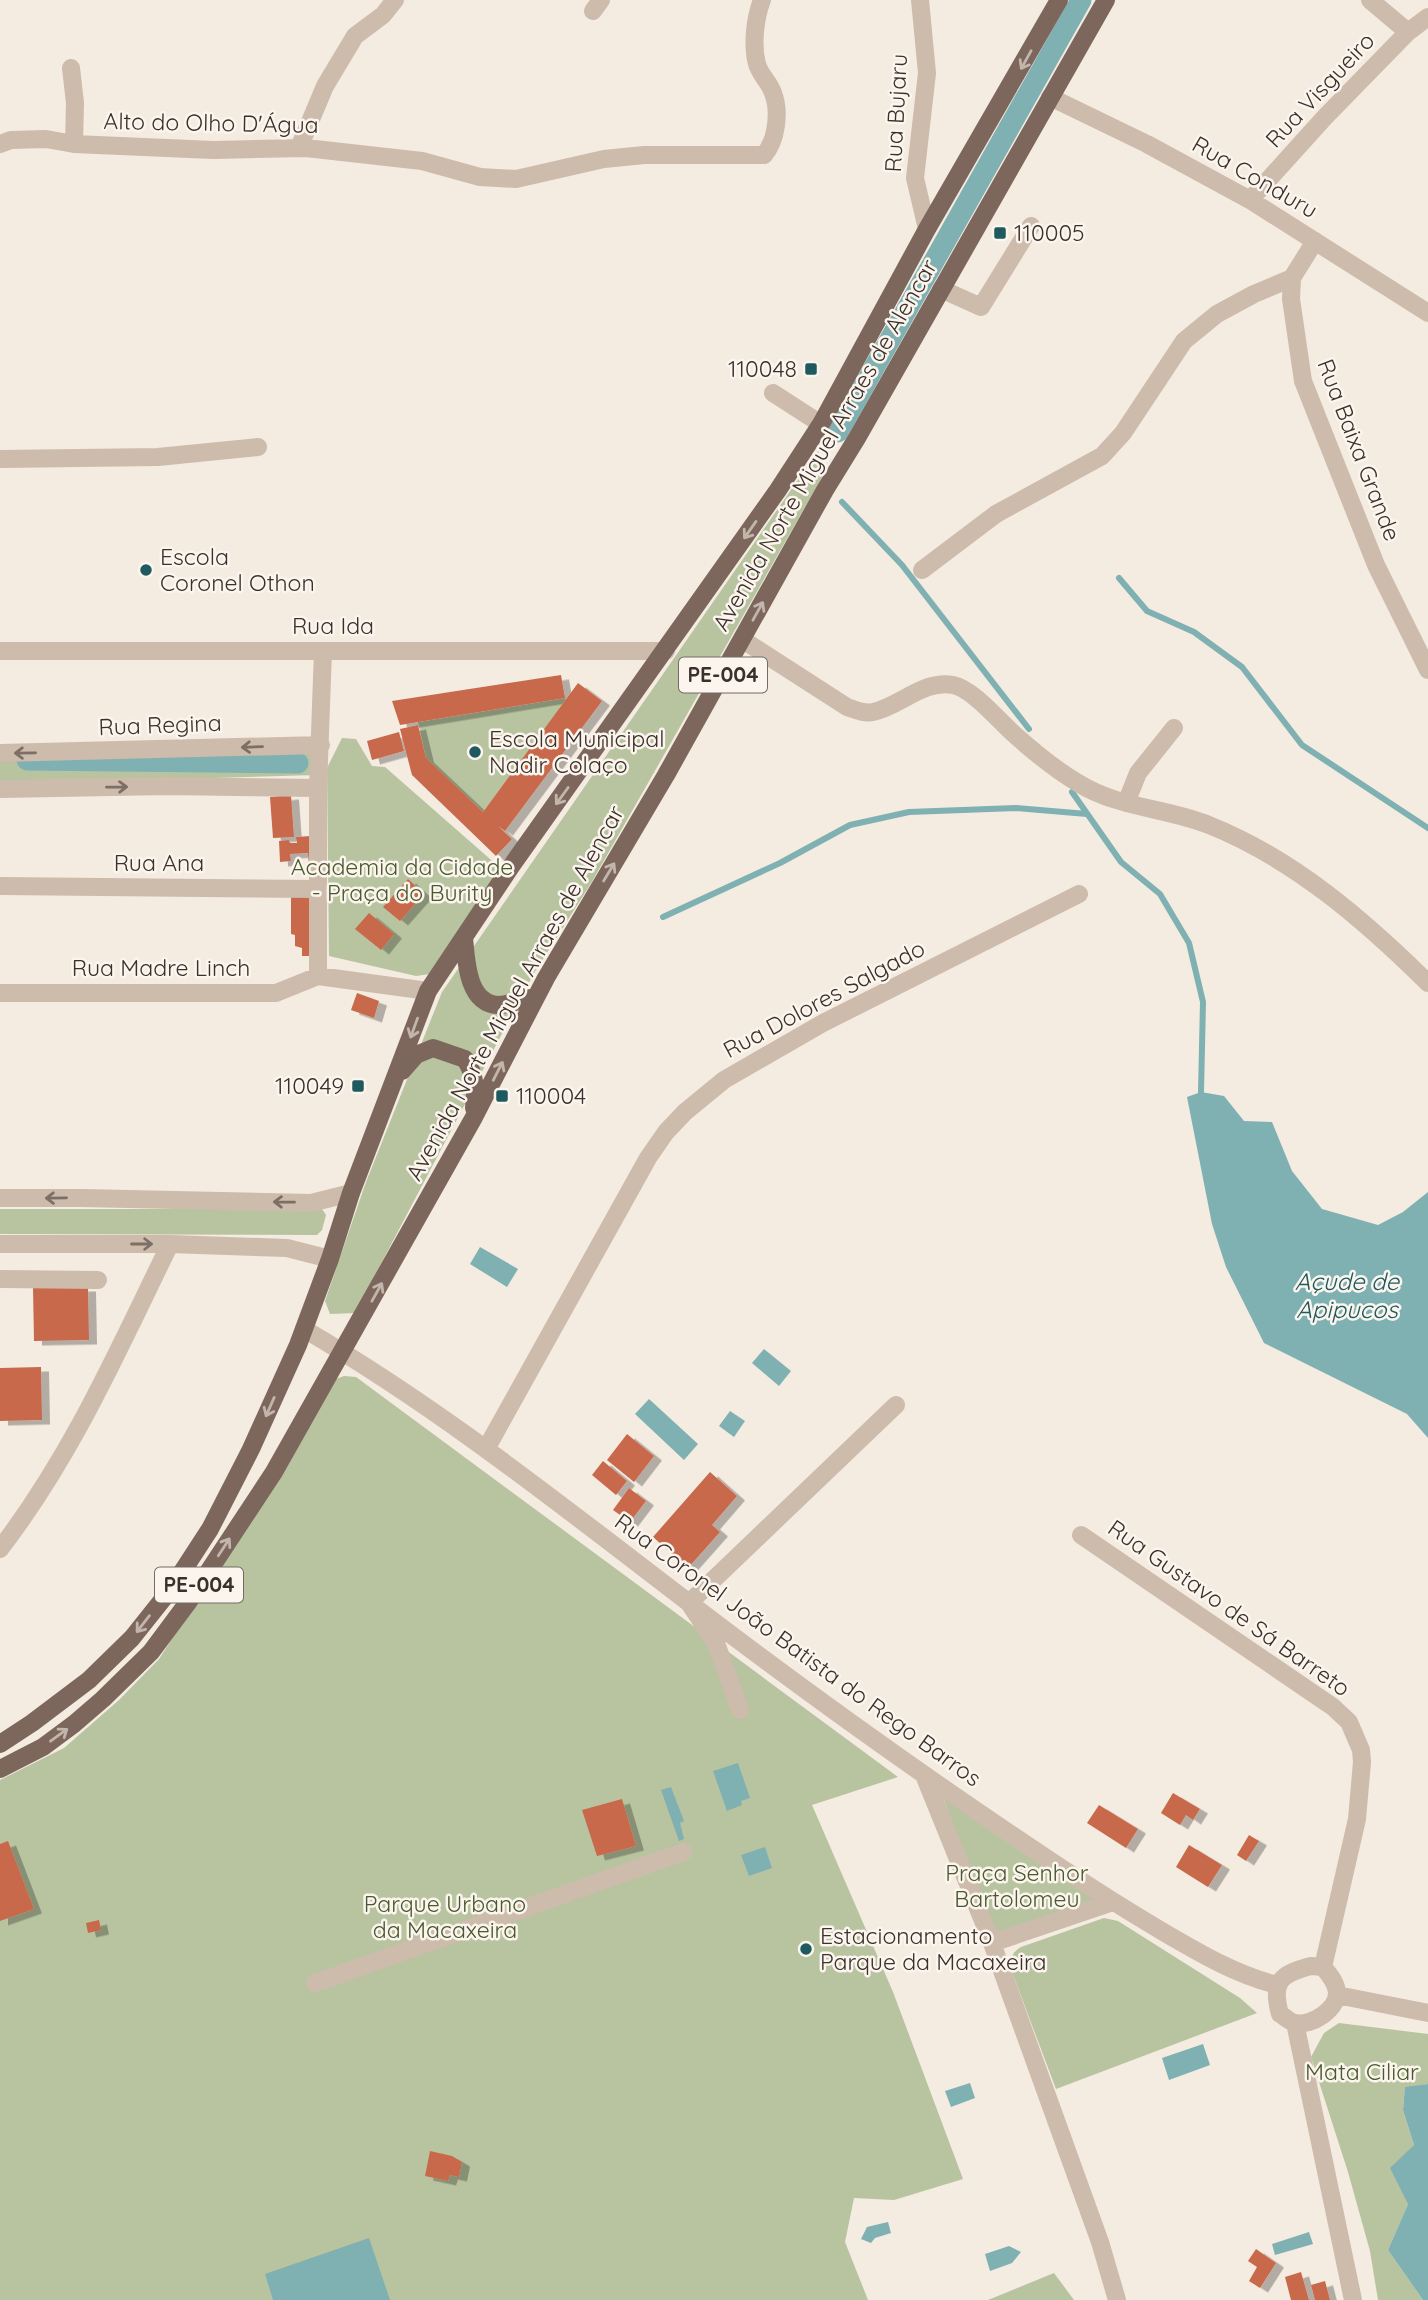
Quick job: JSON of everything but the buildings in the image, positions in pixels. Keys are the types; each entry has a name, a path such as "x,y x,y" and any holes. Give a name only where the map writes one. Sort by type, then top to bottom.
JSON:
{"main road":[{"name":"Avenida Norte Miguel Arraes de Alencar","path":"0,1744 89,1680 132,1638 171,1589 210,1529 245,1461 304,1329 351,1193 428,991 512,865 666,651 821,424 927,229 1059,0"},
{"name":"Avenida Norte Miguel Arraes de Alencar","path":"0,1769 43,1747 74,1724 151,1652 189,1601 274,1472 473,1119 536,997 666,775 825,490 1106,0"},
{"path":"464,937 471,985 482,998 496,1005 536,997"},
{"path":"397,1075 416,1055 433,1048 465,1059 473,1071 477,1086 473,1119"}],"street":[{"path":"299,148 325,86 355,36 383,15 396,0"},
{"name":"Alto do Olho D'Água","path":"0,144 46,139 74,144 214,150 299,148 422,160 480,177 516,179 604,159 645,155 764,155 775,135 775,107 774,93 758,66 755,44 758,11 762,0"},
{"name":"Rua Bujaru","path":"920,0 927,73 915,178 927,229"},
{"path":"1370,0 1408,32"},
{"name":"Rua Visgueiro","path":"1250,200 1325,117 1408,32 1428,17"},
{"path":"71,68 75,103 74,144"},
{"name":"Rua Conduru","path":"1050,97 1147,144 1250,200 1428,313"},
{"path":"941,289 981,307 1031,226"},
{"path":"922,570 996,514 1102,456 1123,433 1184,341 1217,314 1292,278 1315,241"},
{"name":"Rua Baixa Grande","path":"1292,278 1291,299 1303,381 1376,565 1428,670"},
{"path":"773,393 821,424"},
{"path":"0,459 134,459 258,447"},
{"path":"743,640 847,707 862,712 871,713 937,686 953,685 970,694 1017,737 1078,783 1126,803 1209,825 1269,854 1308,878 1394,949 1428,983"},
{"path":"323,650 318,788 318,976 428,991"},
{"name":"Rua Ida","path":"0,651 666,651"},
{"path":"1126,803 1138,773 1174,728"},
{"name":"Rua Regina","path":"0,753 321,745"},
{"path":"0,789 167,786 318,788"},
{"name":"Rua Ana","path":"0,886 318,889"},
{"name":"Rua Dolores Salgado","path":"486,1449 648,1158 666,1132 685,1112 724,1080 823,1023 1079,894"},
{"name":"Rua Madre Linch","path":"0,993 276,993 318,976"},
{"path":"0,1198 311,1203 351,1193"},
{"path":"0,1244 170,1244 287,1248 330,1259"},
{"path":"0,1549 78,1432 170,1244"},
{"path":"0,1279 98,1280"},
{"name":"Rua Coronel João Batista do Rego Barros","path":"304,1329 343,1352 486,1449 689,1603 924,1775 1113,1902 1246,1977 1277,1985"},
{"path":"740,1710 716,1643 689,1603 896,1405"},
{"name":"Rua Gustavo de Sá Barreto","path":"1081,1535 1333,1707 1349,1722 1361,1750 1357,1819 1323,1967"},
{"path":"924,1775 992,1943 1100,2242 1117,2300"},
{"path":"315,1983 683,1852"},
{"path":"992,1943 1113,1902"},
{"path":"1323,1967 1335,1983 1337,1995 1332,2006 1311,2022 1295,2023 1280,2014 1275,1996 1277,1985 1287,1975 1299,1969 1323,1967"},
{"path":"1337,1995 1428,2013"},
{"path":"1295,2023 1353,2300"}],"green space":[{"path":"818,451 826,470 590,885 534,973 355,1313 330,1314 325,1301 366,1182 442,992"},
{"path":"565,698 483,812 426,759 418,722"},
{"name":"Academia da Cidade - Praça do Burity","path":"342,738 356,739 372,766 385,767 498,866 500,872 430,974 416,976 329,956 327,768"},
{"path":"318,748 316,775 0,784 0,755"},
{"path":"0,1209 322,1209 326,1215 322,1230 317,1235 0,1234"},
{"name":"Parque Urbano da Macaxeira","path":"344,1376 356,1377 898,1777 812,1805 893,1992 963,2179 894,2200 854,2198 845,2242 868,2300 0,2300 0,1780 64,1748 119,1700 159,1659 305,1432 333,1380"},
{"name":"Praça Senhor Bartolomeu","path":"938,1783 1104,1897 992,1936"},
{"name":"Praça Senhor Bartolomeu","path":"1104,1918 1118,1921 1240,1998 1257,2013 1056,2089 1012,1972 1012,1958 1021,1947"},
{"name":"Mata Ciliar","path":"1339,2023 1428,2034 1428,2084 1405,2088 1403,2110 1414,2145 1408,2204 1388,2250 1423,2300 1378,2300 1370,2251 1311,2057 1324,2033"},
{"path":"1054,2273 1074,2300 988,2300"}],"water":[{"name":"Açude de Apipucos","path":"1201,1092 1224,1096 1244,1121 1272,1122 1292,1171 1322,1209 1378,1225 1403,1212 1428,1192 1428,1438 1407,1414 1264,1343 1226,1267 1212,1224 1187,1097"},
{"path":"480,1247 518,1269 507,1287 470,1264"},
{"path":"764,1349 791,1371 779,1386 752,1363"},
{"path":"649,1399 698,1444 684,1460 635,1414"},
{"path":"730,1411 745,1421 734,1437 719,1426"},
{"path":"738,1763 750,1798 741,1801 742,1805 727,1811 713,1771"},
{"path":"671,1787 684,1821 680,1823 684,1839 679,1841 661,1790"},
{"path":"765,1847 772,1868 749,1876 741,1855"},
{"path":"1203,2044 1210,2065 1169,2080 1162,2058"},
{"path":"970,2083 975,2098 951,2107 945,2091"},
{"path":"1428,2084 1428,2300 1423,2300 1388,2250 1408,2204 1390,2168 1414,2145 1403,2110 1405,2087"},
{"path":"888,2222 891,2233 875,2238 871,2243 861,2239 867,2227"},
{"path":"1309,2232 1313,2244 1275,2255 1272,2244"},
{"path":"369,2238 390,2300 273,2300 265,2274"},
{"path":"1009,2246 1021,2252 1012,2263 990,2271 985,2254"}],"waterway":[{"path":"838,432 1081,0"},
{"path":"842,502 902,565 1029,729"},
{"path":"1119,578 1147,611 1194,632 1242,667 1302,745 1428,828"},
{"path":"27,760 298,763"},
{"path":"1072,792 1121,862 1160,894 1189,943 1203,1002 1201,1092"},
{"path":"663,917 780,863 850,825 909,812 1016,808 1087,814"}],"place":[{"name":"110005","path":"1000,233"},
{"name":"110048","path":"811,369"},
{"name":"Escola Coronel Othon","path":"146,570"},
{"name":"Escola Municipal Nadir Colaço","path":"475,752"},
{"name":"110049","path":"358,1086"},
{"name":"110004","path":"502,1096"},
{"name":"Estacionamento Parque da Macaxeira","path":"806,1949"}]}
